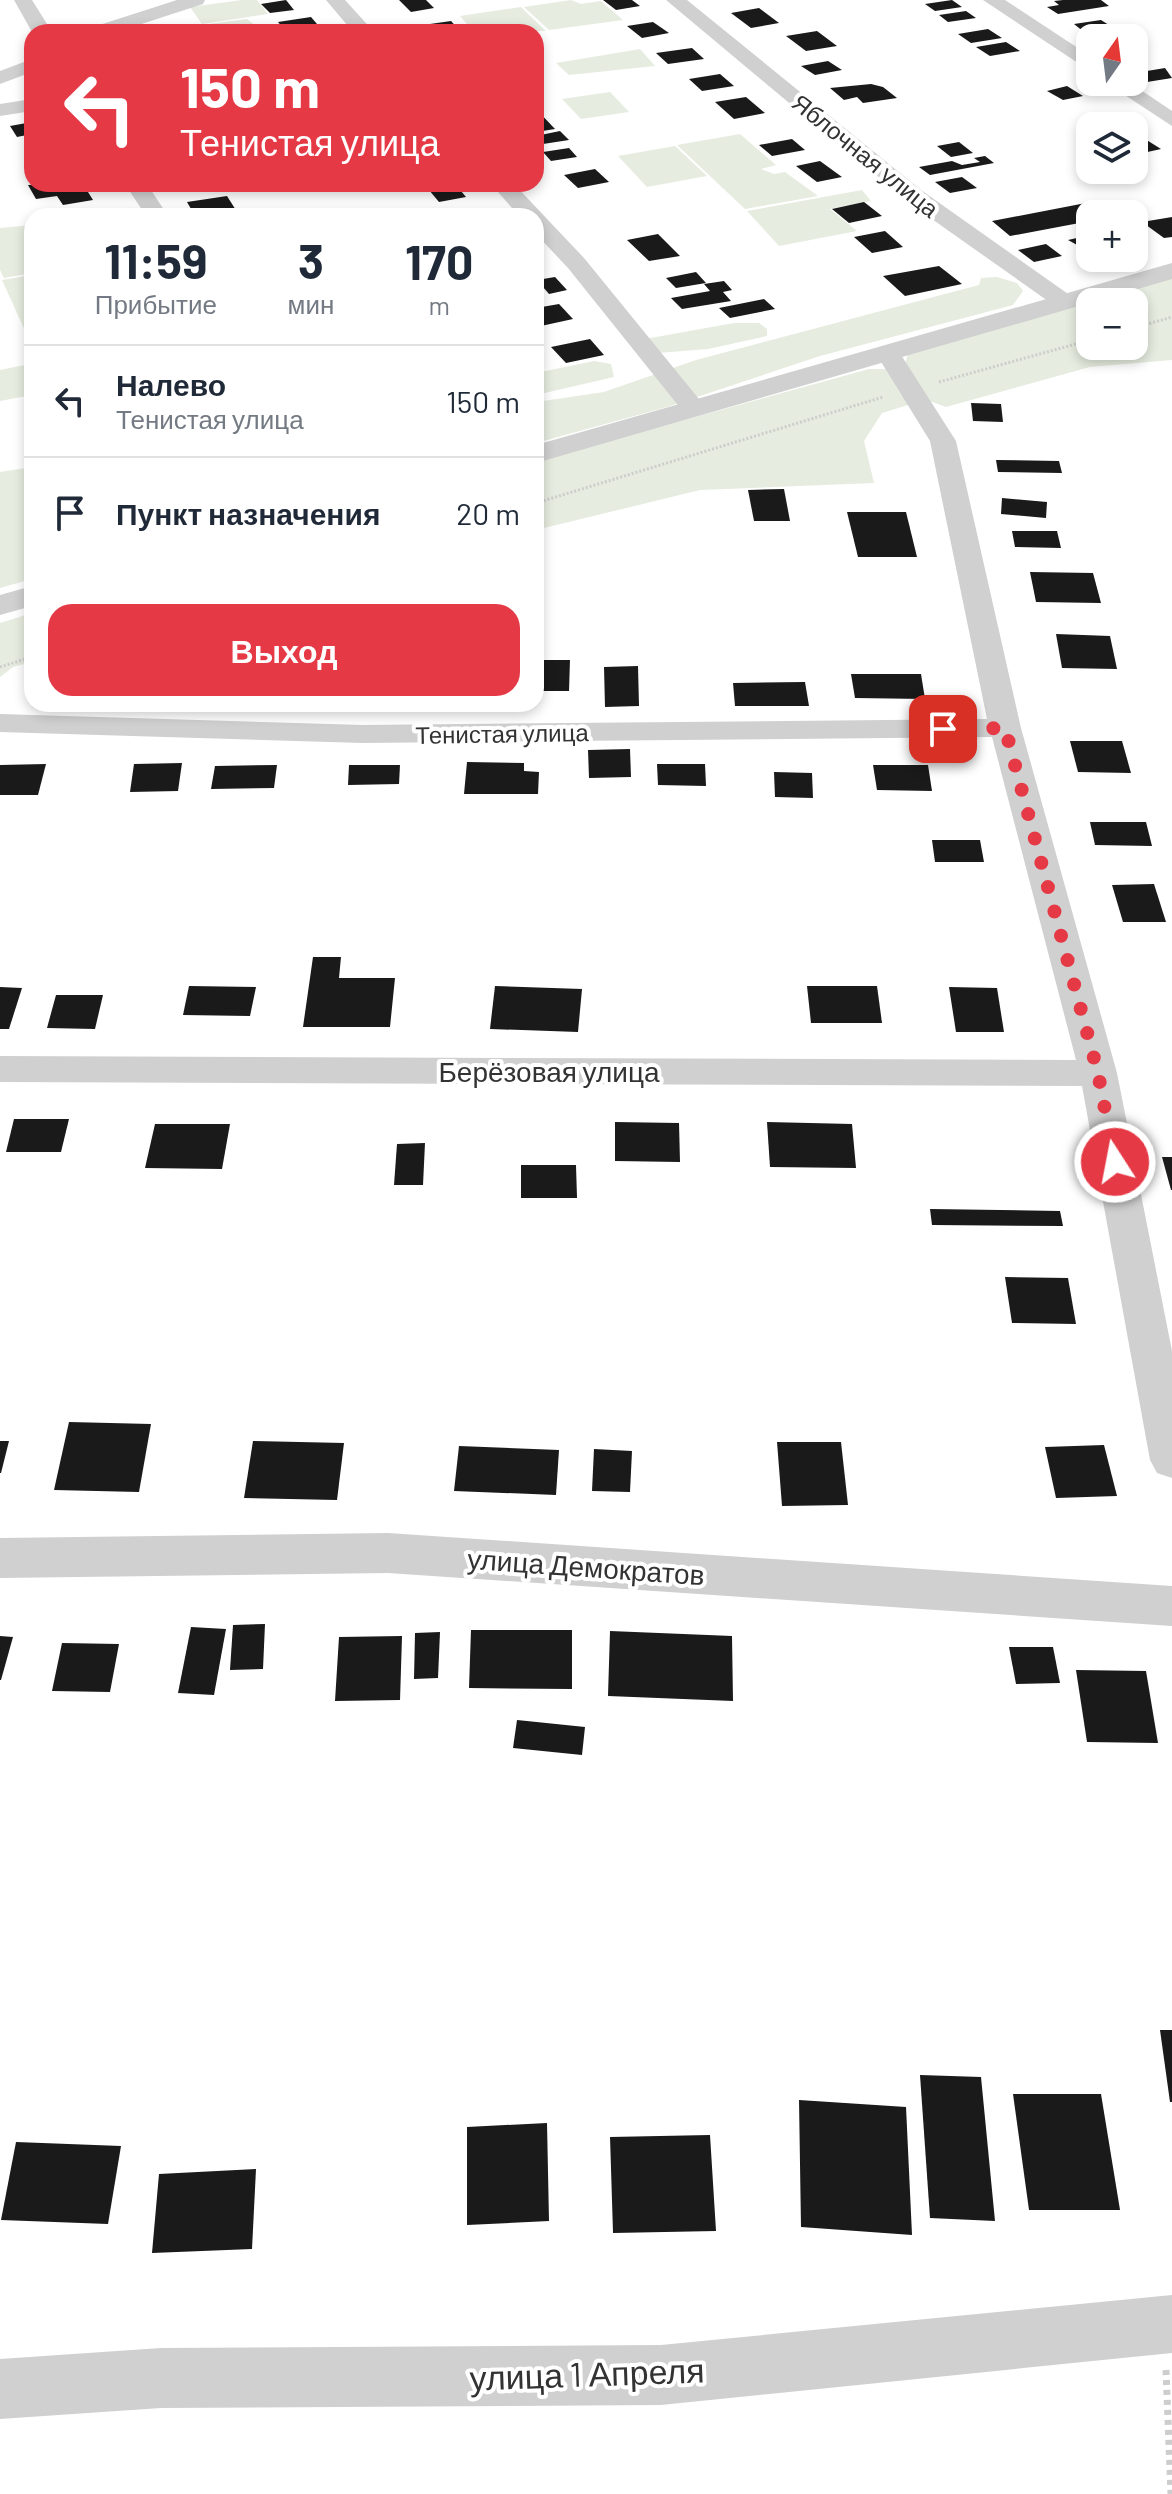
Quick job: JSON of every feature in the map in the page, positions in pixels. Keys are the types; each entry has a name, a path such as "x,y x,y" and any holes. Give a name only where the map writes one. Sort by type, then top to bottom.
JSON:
{"street":[{"path":"23,0 37,24"},
{"path":"122,24 196,0"},
{"path":"335,0 357,24"},
{"name":"Яблочная улица","path":"675,0 913,195 1063,301"},
{"path":"992,0 1076,56"},
{"path":"11,51 24,50"},
{"path":"0,78 24,68"},
{"path":"1136,96 1172,120"},
{"path":"0,110 24,106"},
{"path":"509,192 524,208"},
{"path":"544,229 576,263 694,409"},
{"path":"544,452 1172,271"},
{"path":"887,352 943,441 1005,728 1098,1073 1172,1460"},
{"path":"0,605 24,598"},
{"name":"Тенистая улица","path":"0,723 363,734 1005,728"},
{"name":"Берёзовая улица","path":"0,1069 1098,1073"},
{"name":"улица Демократов","path":"0,1558 388,1553 1172,1606"},
{"name":"улица 1 Апреля","path":"0,2389 161,2378 661,2375 1168,2324"}],"path":[{"path":"1148,324 1172,317"},
{"path":"930,385 1076,344"},
{"path":"544,501 891,395"},
{"path":"0,667 24,660"},
{"path":"1168,2324 1171,2494"}],"shaded area":[{"path":"257,0 268,14 202,24 190,7"},
{"path":"571,0 581,4 601,1 623,20 549,30 524,7"},
{"path":"521,7 539,24 467,24 460,16"},
{"path":"247,19 253,24 209,24"},
{"path":"640,49 655,66 569,75 556,63"},
{"path":"610,92 629,112 581,119 562,99"},
{"path":"740,134 776,165 761,169 774,174 785,172 818,196 745,209 677,145"},
{"path":"675,146 707,176 647,187 618,156"},
{"path":"862,190 871,201 830,209 857,231 779,246 747,211"},
{"path":"24,226 24,274 4,278 0,270 0,228"},
{"path":"24,276 24,329 2,280"},
{"path":"997,277 1017,283 1023,291 1013,305 820,356 667,407 544,441 544,401 604,392 696,360 979,285 981,278"},
{"path":"1172,278 1172,360 1090,367 946,407 927,400 905,364 908,353 1076,305 1076,360 1148,360 1148,288 1137,288"},
{"path":"734,323 759,323 767,329 767,336 708,349 658,353 645,339"},
{"path":"594,361 611,364 614,377 544,393 544,371"},
{"path":"24,365 24,396 0,401 0,370"},
{"path":"869,369 887,369 911,404 882,413 864,441 874,483 700,490 544,528 544,459"},
{"path":"24,468 24,581 0,588 0,472"},
{"path":"24,616 24,664 13,667 0,677 0,623"}],"building":[{"path":"286,0 294,10 270,13 261,4"},
{"path":"399,0 426,0 434,8 411,12"},
{"path":"603,0 632,0 640,6 616,10"},
{"path":"952,0 962,7 935,11 925,4"},
{"path":"1101,0 1109,6 1058,14 1047,7 1059,5 1054,1"},
{"path":"759,8 779,23 751,28 731,13"},
{"path":"966,11 976,18 948,22 939,15"},
{"path":"311,17 317,24 280,24 278,22"},
{"path":"1101,20 1107,24 1076,26 1074,24"},
{"path":"653,22 669,33 642,38 627,26"},
{"path":"988,29 1002,38 971,43 958,34"},
{"path":"817,31 837,46 806,51 786,36"},
{"path":"1006,42 1020,51 990,56 976,47"},
{"path":"692,48 704,59 668,64 656,53"},
{"path":"828,61 842,70 815,75 801,66"},
{"path":"1165,68 1172,78 1148,82 1148,71"},
{"path":"720,74 734,86 702,91 689,79"},
{"path":"871,84 883,87 897,98 863,103 857,97 844,100 830,88"},
{"path":"1067,86 1076,92 1076,96 1083,96 1063,100 1047,91"},
{"path":"746,97 765,113 734,119 715,102"},
{"path":"544,117 555,129 544,131"},
{"path":"24,123 24,136 17,137 10,126"},
{"path":"560,131 569,140 544,144 544,134"},
{"path":"792,139 805,150 772,156 759,145"},
{"path":"1148,141 1161,149 1148,152"},
{"path":"959,142 973,153 951,157 937,146"},
{"path":"569,148 577,157 551,161 544,152"},
{"path":"985,156 994,163 930,175 919,167 952,161 962,165 980,162 974,158"},
{"path":"820,161 842,177 817,182 796,166"},
{"path":"595,169 609,182 578,188 564,175"},
{"path":"962,177 977,188 950,193 935,182"},
{"path":"32,192 88,192 93,200 63,205 57,196 36,199"},
{"path":"431,192 462,192 466,197 439,202"},
{"path":"227,196 235,208 190,208 187,202"},
{"path":"864,202 882,216 849,223 832,209"},
{"path":"1076,205 1076,224 1010,236 992,221"},
{"path":"1172,217 1172,237 1164,238 1148,226 1148,221"},
{"path":"885,231 903,247 872,253 854,237"},
{"path":"658,234 680,256 649,261 627,240"},
{"path":"1046,244 1062,256 1034,262 1018,250"},
{"path":"939,266 962,284 905,296 883,276"},
{"path":"696,272 706,283 676,288 666,278"},
{"path":"555,277 567,290 549,294 544,288 544,279"},
{"path":"724,281 732,290 723,292 731,301 682,309 671,298 710,291 704,284"},
{"path":"764,299 775,309 730,318 719,308"},
{"path":"559,304 573,319 544,325 544,307"},
{"path":"590,339 604,355 566,363 551,347"},
{"path":"971,403 1001,404 1003,422 973,421"},
{"path":"996,460 1059,461 1062,473 998,472"},
{"path":"784,489 790,521 754,521 748,490"},
{"path":"1002,498 1047,502 1046,518 1001,514"},
{"path":"847,512 906,512 917,557 858,557"},
{"path":"1012,531 1057,531 1061,548 1015,547"},
{"path":"1030,572 1093,573 1101,603 1036,602"},
{"path":"1056,634 1110,636 1117,669 1062,668"},
{"path":"544,660 570,660 569,691 544,691"},
{"path":"638,666 639,706 605,707 604,667"},
{"path":"851,674 921,674 925,699 855,698"},
{"path":"805,682 809,706 735,706 733,683"},
{"path":"1070,741 1122,741 1131,773 1078,772"},
{"path":"630,749 631,777 589,778 588,750"},
{"path":"467,762 524,763 524,771 539,772 538,794 464,794"},
{"path":"182,763 178,791 130,792 134,764"},
{"path":"46,764 38,795 0,795 0,765"},
{"path":"657,764 705,764 706,786 658,785"},
{"path":"277,765 274,788 211,789 215,766"},
{"path":"349,765 400,765 399,784 348,785"},
{"path":"873,765 928,765 932,791 877,790"},
{"path":"774,772 812,773 813,798 775,797"},
{"path":"1090,822 1146,822 1152,846 1095,845"},
{"path":"932,840 980,840 984,862 935,862"},
{"path":"1154,884 1166,922 1123,922 1112,885"},
{"path":"313,957 341,957 339,978 395,978 390,1027 303,1027"},
{"path":"189,986 256,987 250,1016 183,1015"},
{"path":"495,986 582,989 578,1032 490,1029"},
{"path":"807,986 877,986 882,1023 811,1023"},
{"path":"0,987 22,988 9,1029 0,1029"},
{"path":"949,987 997,988 1004,1032 956,1032"},
{"path":"56,995 103,995 95,1029 47,1028"},
{"path":"14,1119 69,1119 61,1152 6,1152"},
{"path":"615,1122 679,1123 680,1162 615,1161"},
{"path":"767,1122 852,1124 856,1168 770,1167"},
{"path":"155,1124 230,1124 222,1169 145,1168"},
{"path":"425,1143 423,1185 394,1185 397,1144"},
{"path":"1162,1157 1172,1157 1172,1190 1171,1190"},
{"path":"521,1165 576,1165 577,1198 521,1198"},
{"path":"930,1209 1060,1211 1063,1226 932,1225"},
{"path":"1005,1277 1068,1278 1076,1324 1012,1323"},
{"path":"69,1422 151,1424 139,1492 54,1490"},
{"path":"0,1441 9,1441 1,1473 0,1473"},
{"path":"253,1441 344,1443 337,1500 244,1498"},
{"path":"777,1442 841,1442 848,1505 782,1506"},
{"path":"1104,1445 1117,1496 1056,1498 1045,1447"},
{"path":"459,1446 559,1450 556,1495 454,1491"},
{"path":"594,1449 632,1451 630,1492 592,1491"},
{"path":"265,1624 263,1669 230,1670 233,1625"},
{"path":"191,1627 226,1629 214,1695 178,1693"},
{"path":"471,1630 572,1630 572,1689 469,1688"},
{"path":"610,1631 732,1636 733,1701 608,1696"},
{"path":"440,1632 438,1678 414,1679 415,1633"},
{"path":"0,1636 13,1637 1,1680 0,1680"},
{"path":"402,1636 400,1700 335,1701 339,1637"},
{"path":"62,1643 119,1644 110,1692 52,1691"},
{"path":"1009,1647 1053,1647 1060,1683 1016,1684"},
{"path":"1076,1670 1146,1671 1158,1743 1087,1742"},
{"path":"517,1720 585,1727 582,1755 513,1748"},
{"path":"1160,2030 1172,2030 1172,2102 1170,2102"},
{"path":"920,2075 981,2077 995,2221 930,2218"},
{"path":"1013,2094 1101,2094 1120,2210 1029,2210"},
{"path":"799,2100 906,2107 912,2235 801,2227"},
{"path":"547,2123 549,2221 467,2225 467,2127"},
{"path":"710,2135 716,2231 613,2233 610,2137"},
{"path":"16,2142 121,2146 108,2224 1,2220"},
{"path":"256,2169 252,2249 152,2253 159,2174"}],"route":[{"path":"943,729 1005,728 1098,1073 1115,1162"}]}
